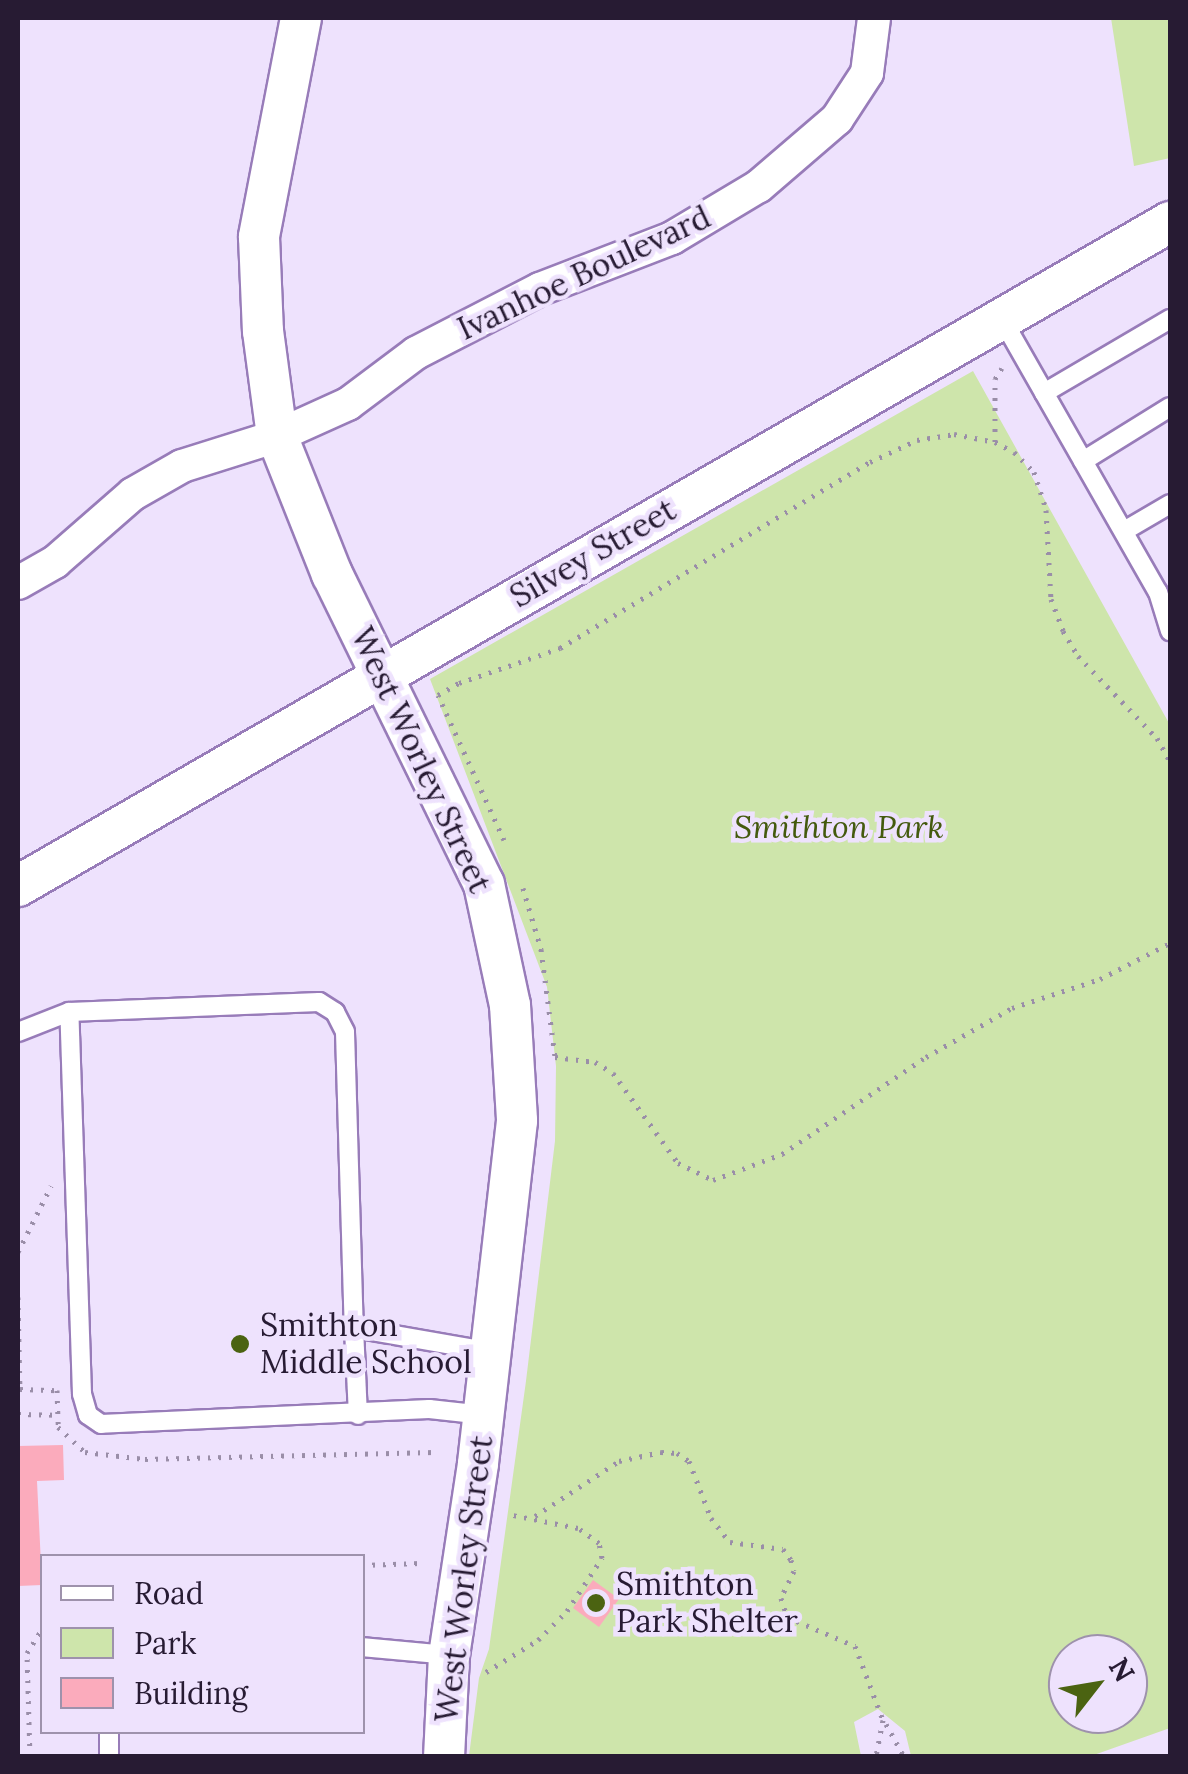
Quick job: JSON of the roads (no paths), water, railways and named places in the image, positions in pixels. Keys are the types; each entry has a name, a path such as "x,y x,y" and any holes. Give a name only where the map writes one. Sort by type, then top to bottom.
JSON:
{"street":[{"name":"West Worley Street","path":"301,18 259,237 263,331 277,436 300,502 484,884 510,1004 517,1122 492,1352 449,1654 444,1756"},
{"name":"Ivanhoe Boulevard","path":"18,583 55,562 133,494 182,466 277,436 348,404 434,344 540,289 672,238 759,186 837,119 867,73 874,18"},
{"name":"Silvey Street","path":"18,886 1170,222"}],"lane":[{"path":"1044,393 1170,318"},
{"path":"1002,320 1166,604 1170,631"},
{"path":"1083,461 1170,408"},
{"path":"1124,531 1170,504"},
{"path":"18,1032 69,1012 318,1002 335,1012 344,1032 358,1415"},
{"path":"69,1012 82,1394 88,1415 101,1424 429,1409 484,1414"},
{"path":"354,1328 492,1352"},
{"path":"365,1648 449,1654"}],"place":[{"name":"Smithton Middle School","path":"240,1344"},
{"name":"Smithton Park Shelter","path":"596,1603"}],"park label":[{"name":"Smithton Park","path":"839,827"}]}
